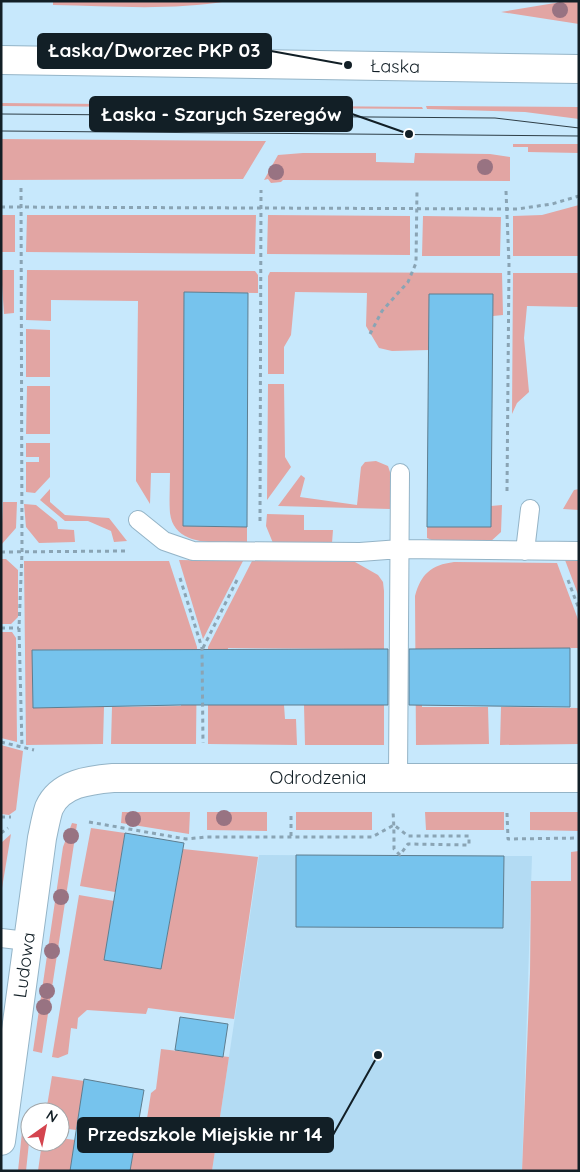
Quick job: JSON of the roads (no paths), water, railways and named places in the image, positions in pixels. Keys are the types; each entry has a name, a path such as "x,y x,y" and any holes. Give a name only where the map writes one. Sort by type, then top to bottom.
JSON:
{"street":[{"name":"Łaska","path":"1,60 579,69"},
{"name":"Odrodzenia","path":"60,793 83,781 113,778 579,778"},
{"name":"Ludowa","path":"1,1141 14,940 50,807 60,793"}],"lane":[{"path":"398,777 400,473"},
{"path":"525,551 530,509"},
{"path":"138,520 164,541 193,551 360,552 400,549 579,551"}],"tram line":[{"path":"1,114 495,118 579,128"},
{"path":"1,131 579,136"}],"place":[{"name":"Łaska/Dworzec PKP 03","path":"348,65"},
{"name":"Łaska - Szarych Szeregów","path":"409,134"},
{"name":"Przedszkole Miejskie nr 14","path":"378,1055"}]}
